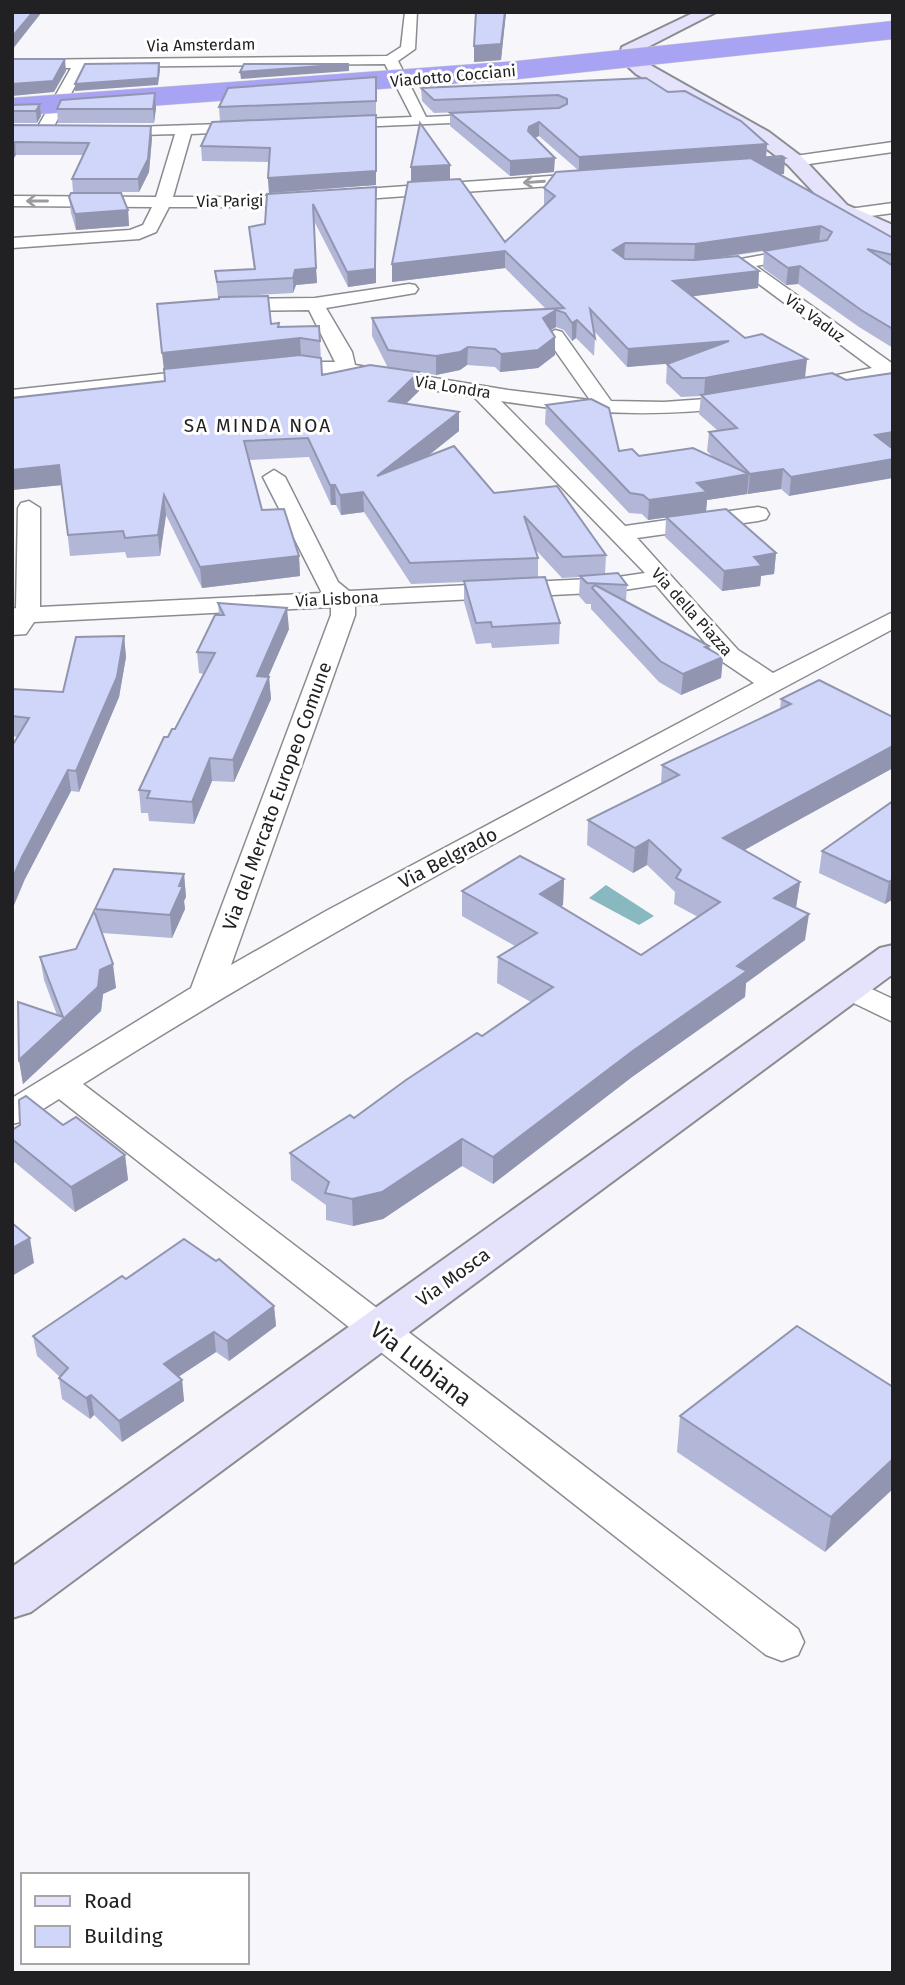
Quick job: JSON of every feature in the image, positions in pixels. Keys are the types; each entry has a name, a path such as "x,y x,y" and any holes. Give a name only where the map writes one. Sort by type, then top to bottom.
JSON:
{"highway":[{"name":"Viadotto Cocciani","path":"12,107 518,70 893,30"}],"street":[{"path":"411,12 408,49 390,60 421,121"},
{"path":"708,12 628,51 627,58 642,70 729,116 796,162 825,197 849,214 893,233"},
{"name":"Via Amsterdam","path":"12,64 390,60"},
{"path":"23,130 51,130 80,64"},
{"path":"232,97 561,72"},
{"path":"323,125 517,117"},
{"path":"85,131 268,128"},
{"path":"12,243 134,234 150,228 163,202 184,131"},
{"path":"772,165 893,146"},
{"path":"559,164 574,179"},
{"name":"Via Parigi","path":"12,201 250,202 613,176"},
{"path":"849,214 893,208"},
{"path":"718,267 819,250"},
{"name":"Via Vaduz","path":"741,264 891,370"},
{"path":"211,305 315,304 409,289"},
{"path":"315,304 342,352 347,370"},
{"path":"555,336 604,406"},
{"name":"Via Londra","path":"260,370 301,365 480,392 604,406 677,407 761,396"},
{"path":"787,391 891,370"},
{"path":"12,396 232,373"},
{"name":"Via della Piazza","path":"480,392 662,577 729,656 772,684"},
{"path":"274,477 328,584 343,598"},
{"path":"12,636 20,615 29,508"},
{"path":"617,534 758,514"},
{"name":"Via Lisbona","path":"20,615 611,584 662,577"},
{"name":"Via del Mercato Europeo Comune","path":"205,993 343,615 343,598"},
{"name":"Via Belgrado","path":"12,1113 205,993 337,917 889,624"},
{"name":"Via Mosca","path":"12,1597 893,956"},
{"path":"848,988 893,1012"},
{"name":"Via Lubiana","path":"62,1084 782,1642"}],"water":[{"path":"606,885 654,916 639,925 589,898"}],"building":[{"path":"12,12 33,12 12,37"},
{"path":"476,12 505,12 501,44 474,46"},
{"path":"12,59 65,59 53,81 12,84"},
{"path":"159,63 158,78 75,84 85,64"},
{"path":"244,64 349,64 240,72"},
{"path":"376,77 376,101 219,107 228,88"},
{"path":"646,78 668,92 685,91 741,121 767,144 579,157 539,122 529,127 528,131 555,158 510,161 450,113 559,108 567,104 567,99 558,95 434,100 421,88"},
{"path":"155,93 153,109 57,109 61,100"},
{"path":"40,104 36,111 12,111 12,105"},
{"path":"376,115 376,171 268,178 270,148 201,146 212,122"},
{"path":"420,123 450,165 411,167"},
{"path":"12,125 151,126 148,159 138,179 72,179 89,143 15,142 12,146"},
{"path":"782,156 785,158 754,160 893,238 893,255 867,249 893,266 893,329 861,310 800,266 788,268 764,251 827,240 832,232 821,226 695,244 625,243 613,250 625,259 695,260 738,256 759,271 673,281 745,338 762,334 807,359 705,378 682,378 667,364 729,341 628,349 590,309 595,338 577,320 572,323 565,313 556,310 543,318 555,337 538,350 501,354 495,349 468,347 460,352 436,356 388,350 372,318 564,308 505,251 392,264 408,182 460,179 505,242 555,196 544,188 556,172"},
{"path":"376,187 375,269 347,272 313,204 316,268 295,270 293,278 217,282 215,271 255,269 249,227 265,224 267,194"},
{"path":"71,193 121,193 128,210 75,214 69,197"},
{"path":"268,296 271,324 279,323 278,327 319,326 320,341 300,338 162,353 157,304 219,297"},
{"path":"300,355 321,358 322,375 370,365 419,372 389,401 459,412 377,476 454,446 494,493 557,486 606,555 563,557 524,516 538,558 410,563 363,492 340,495 335,485 330,485 308,438 244,441 262,510 284,509 299,556 200,567 164,495 158,535 125,538 123,531 68,535 59,465 12,470 12,398 165,381 164,369"},
{"path":"832,373 846,380 893,373 893,432 875,435 893,449 893,459 791,477 783,469 750,474 709,432 737,428 701,395"},
{"path":"591,399 609,408 619,451 632,449 639,456 693,448 749,474 697,483 707,492 649,500 643,495 630,493 546,405"},
{"path":"726,509 776,553 754,557 762,566 724,571 666,517"},
{"path":"618,573 627,585 587,583 580,576"},
{"path":"545,577 560,623 492,627 491,622 476,623 464,581"},
{"path":"595,585 709,646 705,647 723,657 683,674 660,661 592,588"},
{"path":"218,603 287,608 257,676 269,677 233,760 210,758 192,802 147,798 150,791 139,790 164,737 168,737 172,729 175,729 215,653 197,652 215,615 224,615"},
{"path":"124,636 117,677 76,771 68,770 12,879 12,746 29,718 12,716 12,689 63,692 76,637"},
{"path":"819,680 893,717 893,746 723,838 800,882 774,898 809,914 737,966 747,971 634,1050 493,1157 462,1139 382,1192 352,1199 325,1193 329,1182 290,1153 350,1115 354,1118 477,1033 482,1036 553,987 498,957 537,933 462,891 520,856 564,879 540,894 641,955 720,902 676,878 681,870 649,840 635,848 588,820 679,775 662,765 791,704 781,699"},
{"path":"893,801 893,879 889,882 822,851"},
{"path":"114,869 184,874 179,886 183,886 170,915 95,909"},
{"path":"94,911 113,964 100,970 98,987 19,1060 18,1002 63,1017 40,957 76,949"},
{"path":"26,1096 63,1125 76,1117 125,1155 71,1187 12,1139 12,1130 20,1125 19,1100"},
{"path":"12,1223 30,1238 12,1248"},
{"path":"184,1239 216,1261 219,1259 274,1306 227,1341 214,1332 164,1364 182,1380 119,1421 91,1395 86,1398 59,1378 68,1368 33,1336 122,1276 126,1279"},
{"path":"797,1326 893,1387 893,1459 831,1517 680,1416"}],"district":[{"name":"SA MINDA NOA","path":"258,425"}]}
